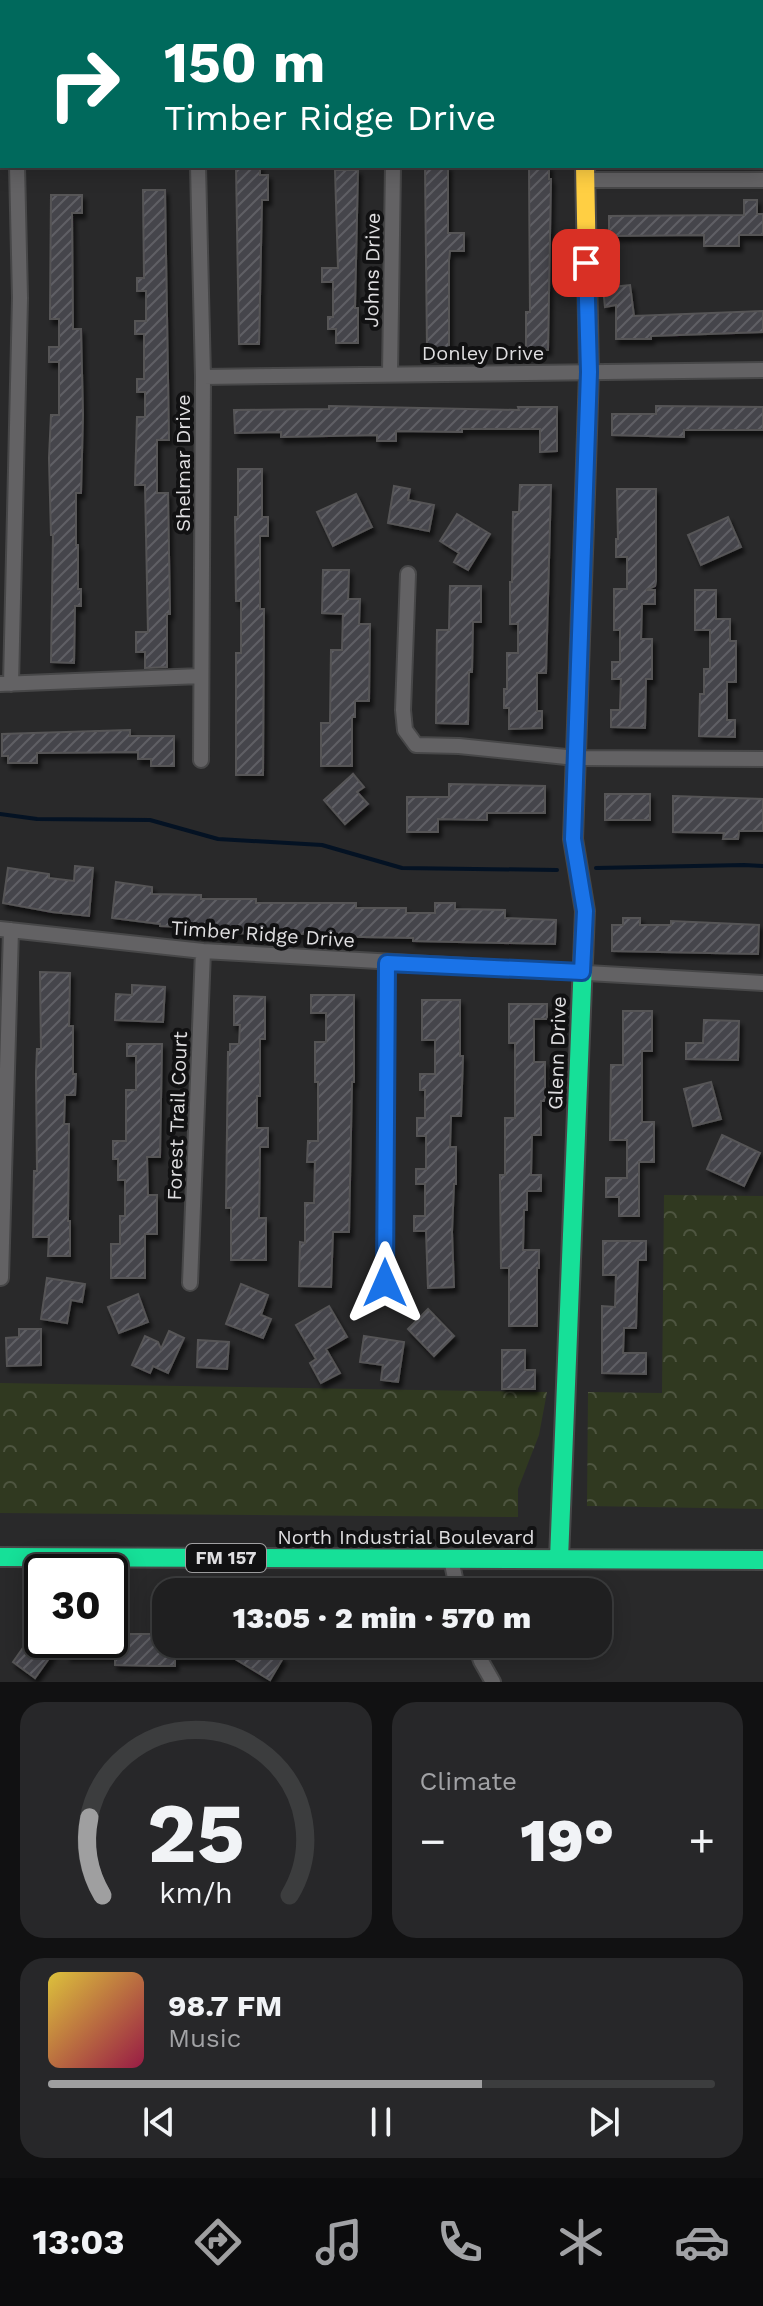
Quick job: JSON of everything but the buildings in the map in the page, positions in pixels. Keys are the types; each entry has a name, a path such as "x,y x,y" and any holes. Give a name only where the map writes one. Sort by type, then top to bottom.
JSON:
{"street":[{"path":"17,168 20,298 5,684 201,676"},
{"name":"Shelmar Drive","path":"198,168 203,377 201,760"},
{"name":"Johns Drive","path":"390,374 393,168"},
{"path":"585,173 763,180"},
{"name":"Glenn Drive","path":"559,1559 585,911 573,839 589,372 585,173"},
{"name":"Donley Drive","path":"203,377 763,370"},
{"path":"408,574 403,710 405,730 416,745 459,746 576,758 763,759"},
{"path":"1,1278 6,930"},
{"name":"Timber Ridge Drive","path":"6,930 203,951 763,983"},
{"name":"Forest Trail Court","path":"190,1283 203,951"},
{"path":"385,1283 387,963"},
{"name":"North Industrial Boulevard","path":"0,1557 763,1560"},
{"path":"451,1559 455,1578"},
{"path":"480,1658 493,1682"}],"green space":[{"path":"664,1195 763,1196 763,1509 587,1506 588,1392 662,1393"},
{"path":"0,1383 547,1392 539,1435 518,1489 518,1517 0,1513"}],"waterway":[{"path":"0,814 37,819 150,820 218,839 322,845 402,868 557,870"},
{"path":"596,868 763,866"}],"traffic: fast":[{"path":"559,1559 585,911 573,839 584,525"},
{"path":"0,1557 763,1560"}],"traffic: slow":[{"path":"584,525 589,372 585,168"}],"route":[{"path":"385,1283 387,963 582,972 585,911 573,839 589,372 586,263"}]}
